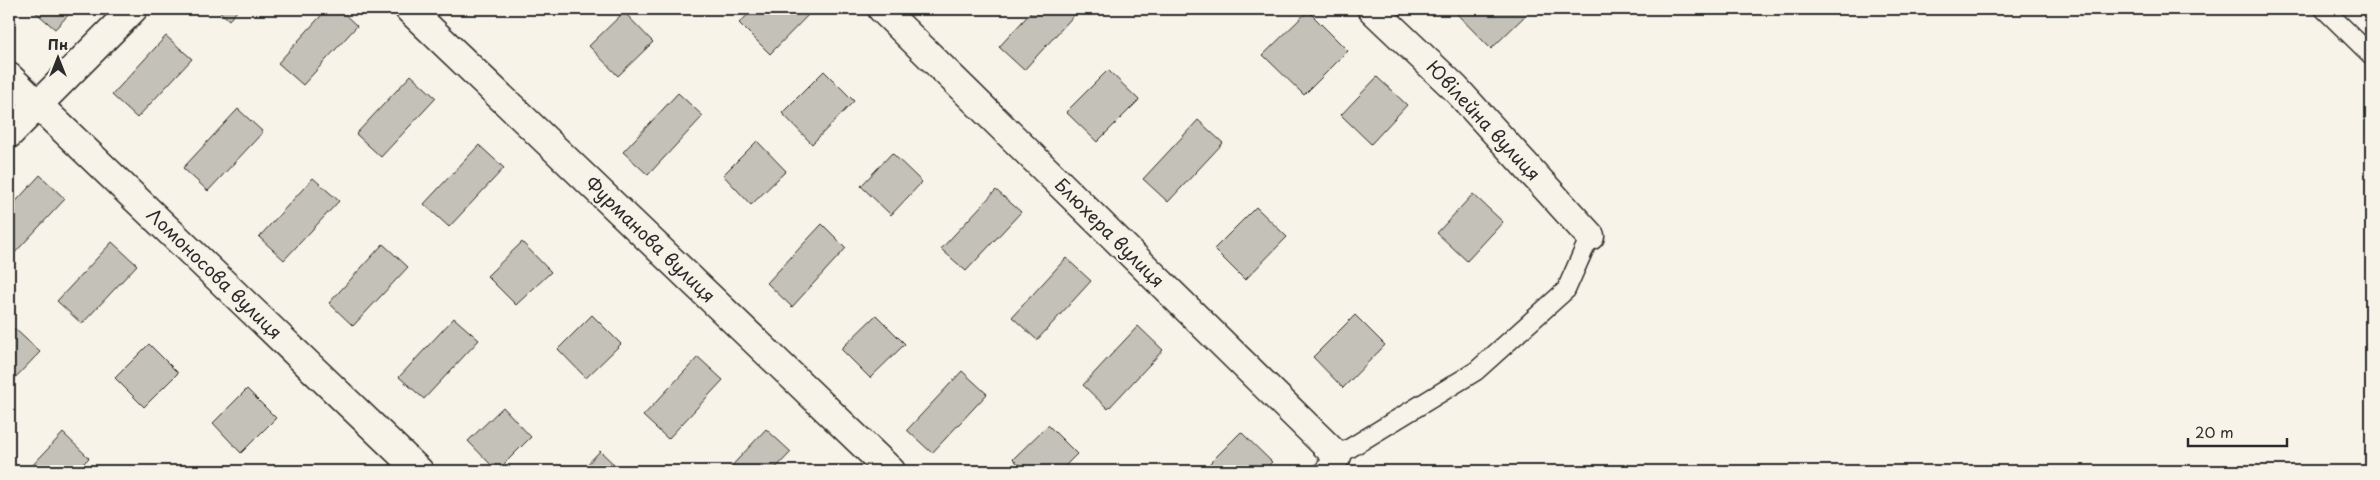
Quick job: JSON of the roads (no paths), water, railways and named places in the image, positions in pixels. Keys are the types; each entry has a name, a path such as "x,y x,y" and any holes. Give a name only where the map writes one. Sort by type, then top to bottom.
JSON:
{"street":[{"path":"9,134 133,9"},
{"name":"Фурманова вулиця","path":"409,9 891,471"},
{"name":"Блюхера вулиця","path":"882,9 1330,464"},
{"name":"Ювілейна вулиця","path":"1372,9 1455,88 1590,236"},
{"name":"Ломоносова вулиця","path":"9,77 419,471"}],"lane":[{"path":"2324,9 2371,55"},
{"path":"1330,464 1476,371 1566,290 1590,236"}]}
